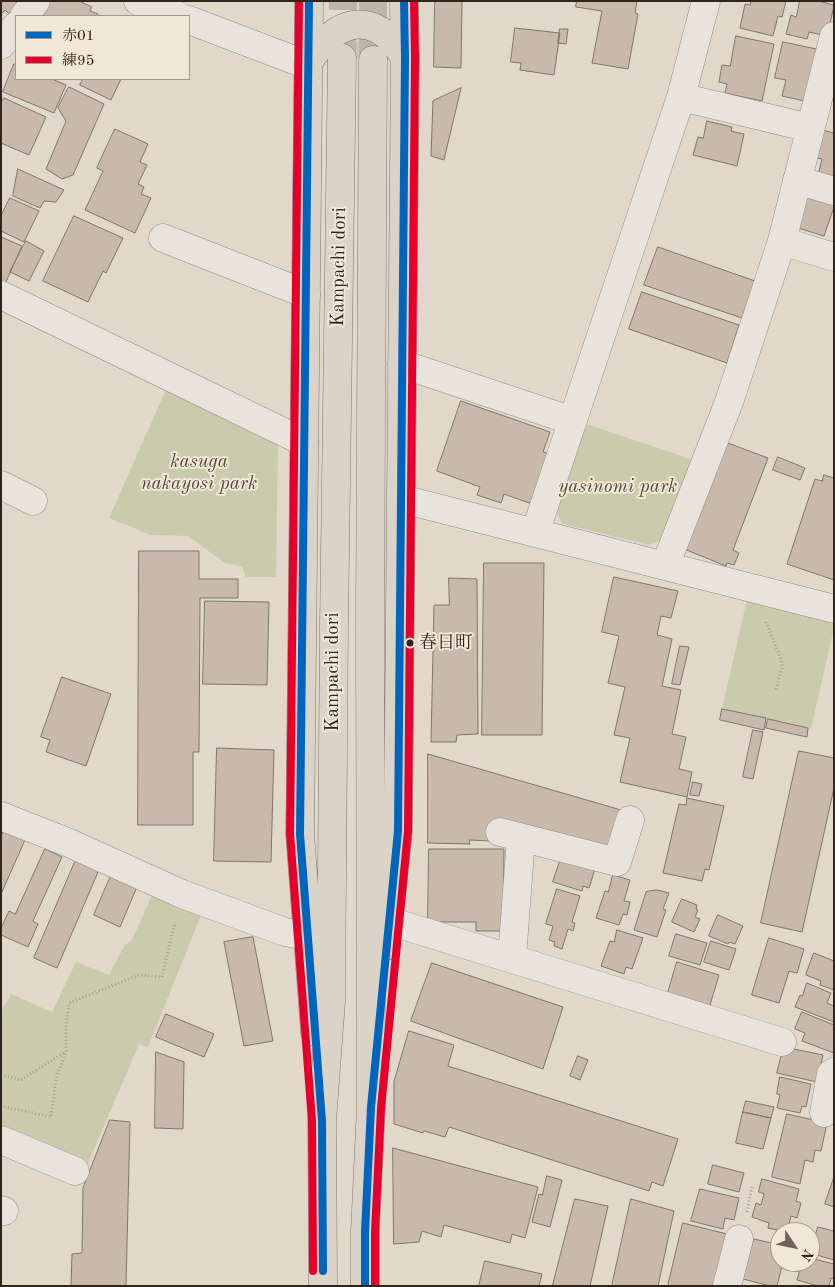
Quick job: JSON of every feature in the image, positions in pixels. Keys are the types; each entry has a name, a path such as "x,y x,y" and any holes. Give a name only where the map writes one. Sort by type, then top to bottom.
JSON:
{"main road":[{"path":"309,1 300,834 322,1121"},
{"path":"371,1107 398,831 406,58 404,1"},
{"path":"307,65 316,49 329,36 345,27 363,23 387,35 398,44 406,58"},
{"name":"Kampachi dori","path":"323,1286 322,1121 331,1001 342,58"},
{"name":"Kampachi dori","path":"365,1286 365,1232 371,1107 370,604 373,60"}],"street":[{"path":"25,15 36,1"},
{"path":"138,1 176,15"},
{"path":"536,533 681,97 706,1"},
{"path":"190,20 307,65"},
{"path":"1,44 15,27"},
{"path":"665,566 729,402 782,242 810,128 828,81 834,36"},
{"path":"681,97 810,128"},
{"path":"797,180 834,191"},
{"path":"163,238 306,294"},
{"path":"782,242 834,257"},
{"path":"1,295 304,442"},
{"path":"402,364 573,421"},
{"path":"1,484 33,501"},
{"path":"402,499 834,609"},
{"path":"1,816 67,842 182,894 285,932 307,936"},
{"path":"512,958 511,835 617,862 630,820"},
{"path":"389,921 782,1042"},
{"path":"824,1113 831,1074 834,1072"},
{"path":"1,1140 75,1171"},
{"path":"727,1286 739,1239"}],"path":[{"path":"769,592 764,618 781,659 782,667 776,690"},
{"path":"1,1106 51,1117 56,1079 66,1051 66,1026 69,1003 139,975 162,977 182,894"},
{"path":"1,1075 21,1080 66,1051"}],"green space":[{"path":"362,40 372,41 397,60 342,58 341,50 350,43"},
{"name":"kasuga nakayosi park","path":"168,385 278,442 276,577 246,577 242,567 225,563 188,536 151,535 109,518"},
{"name":"yasinomi park","path":"586,424 693,460 661,540 649,545 563,524 556,513"},
{"path":"747,599 834,619 834,628 811,729 722,709"},
{"path":"152,895 201,915 148,1047 139,1044 86,1168 1,1133 1,1012 11,994 52,1012 76,962 109,975 125,945 132,940"}],"building":[{"path":"1,1 15,1 17,3 9,14 5,10 1,15"},
{"path":"49,1 79,1 92,7 90,11 98,14 98,15 43,15"},
{"path":"435,1 462,1 461,68 434,67"},
{"path":"577,1 637,1 635,13 638,14 628,69 592,63 602,11 576,7"},
{"path":"751,1 786,1 782,17 778,16 773,36 740,28 745,4 750,5"},
{"path":"800,1 818,1 834,5 829,29 822,35 809,32 807,39 786,34 791,15 796,17"},
{"path":"515,28 560,33 554,75 520,70 521,63 511,62"},
{"path":"560,29 568,29 566,44 558,43"},
{"path":"736,36 774,44 762,101 725,93 727,84 719,82 722,65 730,66"},
{"path":"783,42 821,50 809,102 782,96 786,80 775,78"},
{"path":"14,64 15,80 54,80 66,85 54,113 3,92"},
{"path":"82,80 121,80 111,100 80,85"},
{"path":"69,87 104,104 73,175 62,179 46,169 66,121 58,108"},
{"path":"461,88 444,160 431,156 433,101"},
{"path":"4,98 46,117 29,155 1,143 1,103"},
{"path":"707,121 732,127 731,131 744,134 737,166 693,155 698,137 703,138"},
{"path":"115,129 148,144 140,162 147,165 138,184 144,187 141,194 151,198 135,233 85,210 103,171 97,168"},
{"path":"822,130 834,133 834,179 818,175 822,159 815,158"},
{"path":"18,169 64,190 56,202 44,201 40,208 13,196"},
{"path":"805,190 834,200 834,207 824,236 795,227"},
{"path":"10,198 39,211 24,242 1,231 1,216"},
{"path":"74,216 123,238 106,273 103,271 88,302 43,281"},
{"path":"1,237 22,246 5,284 1,282"},
{"path":"26,241 44,251 29,281 10,272"},
{"path":"658,247 755,281 742,318 644,285"},
{"path":"642,292 739,325 727,363 629,329"},
{"path":"461,401 550,432 543,452 553,455 535,505 504,494 501,503 477,495 480,487 437,471"},
{"path":"725,442 768,458 733,550 739,553 734,565 727,563 726,566 684,549"},
{"path":"778,457 805,468 800,480 773,470"},
{"path":"824,475 834,478 834,580 787,564 815,479 822,481"},
{"path":"139,551 199,551 199,579 238,579 238,598 200,598 199,752 193,752 193,825 138,825"},
{"path":"484,563 544,563 542,735 482,735"},
{"path":"614,577 678,591 671,618 661,616 657,635 672,639 662,686 681,690 672,734 686,737 679,769 692,772 687,797 620,782 630,738 614,735 625,687 608,683 619,636 602,632"},
{"path":"449,578 477,579 478,734 457,735 456,742 431,742 434,605 449,605"},
{"path":"205,601 269,602 267,685 203,684"},
{"path":"680,646 689,647 680,685 672,684"},
{"path":"62,677 111,694 86,766 46,752 50,740 41,737"},
{"path":"722,709 766,718 764,730 720,720"},
{"path":"768,719 808,728 807,737 766,728"},
{"path":"753,730 763,732 753,779 743,777"},
{"path":"217,748 274,750 271,862 214,861"},
{"path":"799,751 834,758 834,788 802,932 761,923"},
{"path":"428,754 628,812 608,854 492,841 469,840 470,844 428,843"},
{"path":"693,782 702,784 699,796 690,795"},
{"path":"687,798 724,806 709,870 705,869 702,881 663,873 679,804 686,805"},
{"path":"4,830 25,840 1,894 1,837"},
{"path":"45,849 62,857 33,921 38,924 28,947 1,935 1,928 9,911 15,914"},
{"path":"429,849 504,849 503,931 476,931 476,922 428,922"},
{"path":"78,855 101,865 57,968 34,958"},
{"path":"561,858 595,869 589,888 583,886 582,891 553,882"},
{"path":"113,871 139,882 120,927 94,915"},
{"path":"613,875 630,880 624,901 630,902 627,915 623,914 619,925 596,918 605,891 608,892"},
{"path":"557,889 580,896 572,922 575,923 573,931 568,929 562,949 554,946 555,942 549,940 553,926 546,924"},
{"path":"657,890 669,893 663,909 666,910 657,937 634,930 646,892"},
{"path":"682,899 697,905 696,909 698,910 695,917 700,919 694,932 672,922"},
{"path":"718,915 743,926 735,944 729,942 728,944 709,936"},
{"path":"617,930 643,938 632,969 626,967 624,974 601,966 610,941 614,942"},
{"path":"676,934 707,943 700,965 669,956"},
{"path":"253,937 273,1041 244,1046 224,942"},
{"path":"769,938 804,949 797,973 789,971 779,1003 752,995"},
{"path":"711,941 736,949 729,970 704,962"},
{"path":"814,953 834,961 834,990 820,985 821,981 806,975"},
{"path":"677,962 719,975 710,1005 668,993"},
{"path":"432,963 563,1007 543,1069 411,1021"},
{"path":"807,983 831,993 827,1003 834,1006 834,1022 795,1007"},
{"path":"802,1012 834,1025 834,1053 802,1041 805,1033 795,1029"},
{"path":"166,1014 214,1034 204,1057 156,1037"},
{"path":"409,1031 454,1045 448,1066 678,1139 663,1186 652,1182 649,1191 449,1127 445,1137 424,1131 423,1133 394,1124 394,1082"},
{"path":"784,1047 823,1055 817,1082 777,1073"},
{"path":"156,1052 184,1062 183,1129 155,1128"},
{"path":"578,1056 588,1060 580,1080 570,1076"},
{"path":"780,1077 811,1084 806,1107 802,1106 800,1113 777,1108 780,1095 777,1094"},
{"path":"746,1101 774,1107 771,1118 743,1112"},
{"path":"743,1112 771,1118 763,1149 736,1143"},
{"path":"787,1114 827,1123 821,1151 815,1150 813,1162 805,1160 800,1184 772,1177"},
{"path":"110,1120 130,1122 126,1286 71,1286 72,1254 82,1253 83,1188"},
{"path":"393,1148 538,1187 525,1238 512,1234 510,1243 444,1225 441,1237 422,1231 419,1242 394,1244"},
{"path":"713,1165 744,1173 739,1192 708,1184"},
{"path":"547,1176 562,1180 550,1227 532,1222 539,1194 542,1195"},
{"path":"834,1177 834,1207 825,1204"},
{"path":"762,1179 799,1189 796,1201 801,1203 797,1218 791,1216 790,1222 770,1222 770,1228 768,1228 769,1223 752,1217 756,1203 761,1205 764,1194 759,1192"},
{"path":"700,1189 739,1198 734,1220 725,1218 723,1229 691,1221"},
{"path":"575,1199 608,1206 590,1286 557,1286 553,1285"},
{"path":"631,1199 674,1211 658,1286 612,1286"},
{"path":"683,1223 727,1234 713,1286 668,1286"},
{"path":"820,1228 834,1231 834,1260 820,1256"},
{"path":"754,1239 770,1243 770,1272 780,1272 777,1286 743,1279"},
{"path":"820,1260 834,1264 834,1279 831,1278 829,1286 818,1286 797,1280 799,1272 820,1272"},
{"path":"485,1261 542,1274 539,1286 479,1286"}],"tunnel":[{"path":"342,52 343,1"},
{"path":"373,1 373,60"}],"transit line":[{"name":"練95","path":"299,1 290,834 312,1121 313,1271"},
{"name":"赤01","path":"309,1 300,834 322,1121 323,1271"},
{"name":"赤01","path":"365,1286 365,1232 371,1107 398,831 404,1"},
{"name":"練95","path":"375,1286 375,1232 381,1108 408,831 414,1"}],"place":[{"name":"春日町","path":"410,643"}]}
